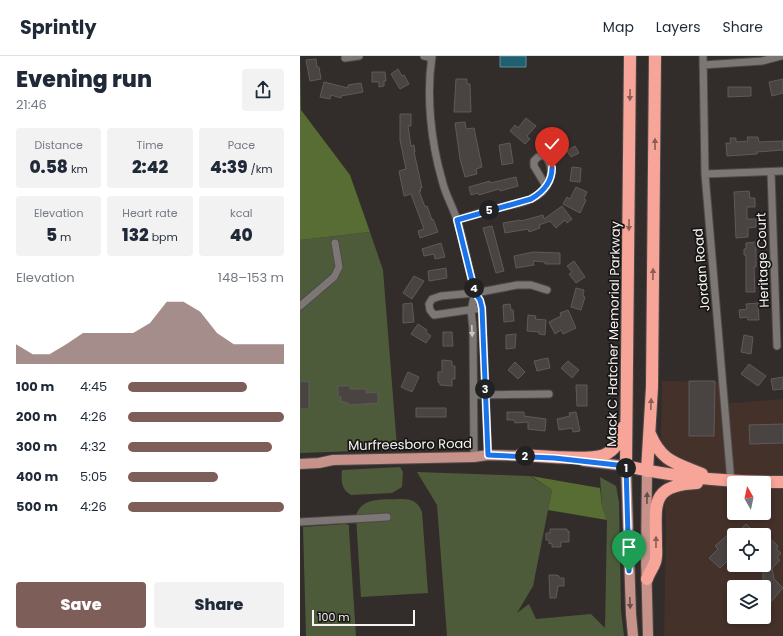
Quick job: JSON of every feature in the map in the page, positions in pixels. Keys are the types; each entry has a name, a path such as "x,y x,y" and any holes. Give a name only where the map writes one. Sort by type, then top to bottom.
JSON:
{"highway":[{"name":"Mack C Hatcher Memorial Parkway","path":"626,466 630,56"},
{"path":"647,471 650,433 652,347 655,56"},
{"path":"520,456 588,457 603,455 614,448 621,434 622,350 627,340"},
{"path":"650,433 658,450 670,460 718,481"},
{"name":"Murfreesboro Road","path":"626,466 647,471 727,482"},
{"path":"647,579 656,561 656,509 664,490 677,484 727,482"},
{"name":"Murfreesboro Road","path":"771,482 783,482"}],"main road":[{"name":"Murfreesboro Road","path":"300,464 319,463 333,460 474,457 488,455 520,456 626,466"},
{"name":"Mack C Hatcher Memorial Parkway","path":"626,466 633,636"},
{"path":"647,471 648,636"}],"street":[{"path":"345,58 359,56"},
{"path":"424,56 432,57 431,111 442,181 457,220 475,293 480,300 482,308 488,455"},
{"name":"Jordan Road","path":"703,56 705,174 730,476"},
{"path":"703,65 762,61 780,56"},
{"name":"Heritage Court","path":"771,172 777,346"},
{"path":"705,174 783,172"},
{"path":"457,220 531,199 539,194 546,186"},
{"path":"300,306 334,277 339,267 335,243"},
{"path":"482,308 434,314 430,310 429,304 432,299 441,296 475,293 517,285 531,285 547,290"},
{"path":"474,457 474,395 471,310 475,293"},
{"path":"474,395 549,394"},
{"path":"300,522 386,517"}],"shaded area":[{"path":"662,381 719,382 722,404 783,399 783,636 664,636 666,526 661,435"}],"green space":[{"path":"300,56 301,110 350,175 370,232 300,240"},
{"path":"370,232 383,270 397,447 358,451 300,453 300,240"},
{"path":"400,467 403,472 402,487 392,493 351,495 345,490 342,484 342,470"},
{"path":"417,472 530,476 552,490 533,586 517,613 529,604 536,619 591,614 605,628 607,520 602,506 600,477 616,486 619,502 621,611 624,636 447,636 437,505"},
{"path":"531,476 600,488 602,506 607,520 548,510 552,490"},
{"path":"402,499 414,502 419,506 422,512 428,593 361,597 356,516 363,505 368,502 374,500"},
{"path":"349,525 356,636 306,636 303,527"}],"water":[{"path":"500,56 526,56 526,67 500,67"}],"building":[{"path":"316,59 321,79 310,81 306,60"},
{"path":"398,69 402,76 404,75 409,84 400,89 391,74"},
{"path":"372,72 385,72 386,81 384,81 384,86 379,87 379,82 372,82"},
{"path":"456,79 467,79 467,84 470,84 471,112 454,112"},
{"path":"783,79 783,93 772,96 769,82"},
{"path":"324,82 348,88 348,85 361,83 363,92 341,96 341,98 331,95 330,99 320,97"},
{"path":"728,87 751,87 751,96 728,97"},
{"path":"400,114 411,114 411,126 408,126 411,146 414,145 414,152 422,188 420,188 421,191 419,191 425,207 427,206 438,232 420,238 418,231 424,229 411,194 404,196 399,171 406,169 400,140"},
{"path":"526,118 536,126 527,136 530,139 525,144 510,131 515,125 518,128"},
{"path":"465,122 466,129 474,128 482,167 476,169 477,174 465,177 460,159 455,123"},
{"path":"551,127 562,133 558,143 543,137 548,128 550,130"},
{"path":"747,137 758,137 759,142 783,141 783,150 757,152 757,154 727,156 726,143 731,143 730,138 736,138 736,142 748,141"},
{"path":"510,143 513,163 502,165 499,145"},
{"path":"575,146 579,153 571,157 567,151"},
{"path":"572,167 581,168 580,182 570,181"},
{"path":"516,177 518,186 500,191 499,189 479,195 478,193 471,195 469,187 490,181 490,183"},
{"path":"576,187 587,192 584,199 586,200 580,213 563,204 567,197 570,199"},
{"path":"749,191 750,198 755,198 755,207 747,207 747,219 756,219 756,227 748,228 748,237 736,238 734,192"},
{"path":"562,206 572,219 567,223 565,220 556,228 550,221 539,225 540,228 529,232 528,229 505,233 503,223 521,221 543,215 544,219"},
{"path":"492,226 504,271 496,273 483,228"},
{"path":"756,242 756,267 754,267 755,292 746,292 746,255 744,255 744,249 746,249 746,243"},
{"path":"441,243 445,257 435,259 434,254 424,256 422,249"},
{"path":"533,252 560,253 560,264 545,264 545,262 533,261 534,265 516,268 514,256"},
{"path":"574,261 585,277 576,283 569,274 572,272 567,266"},
{"path":"446,268 447,278 429,281 428,271"},
{"path":"414,276 424,281 412,299 403,293"},
{"path":"576,288 584,290 583,296 585,297 581,310 571,307"},
{"path":"412,303 414,322 403,323 403,304"},
{"path":"758,303 759,320 748,320 747,317 740,318 739,310 747,309 746,304"},
{"path":"510,304 511,310 513,310 514,321 504,322 503,305"},
{"path":"568,310 576,328 563,334 561,330 555,334 549,322 561,316 560,313"},
{"path":"528,315 536,316 535,319 546,320 545,335 539,334 539,332 527,331"},
{"path":"418,324 427,330 426,332 431,336 426,343 411,334"},
{"path":"443,332 452,332 453,346 443,346"},
{"path":"516,334 515,348 506,349 506,335"},
{"path":"744,335 753,337 751,354 741,352"},
{"path":"548,358 550,368 537,371 534,361"},
{"path":"442,360 452,361 452,366 455,366 455,379 452,379 452,386 440,385 438,382 438,372 442,372"},
{"path":"568,361 579,370 572,378 561,368"},
{"path":"515,362 525,372 518,379 508,370"},
{"path":"749,364 766,376 758,386 741,374"},
{"path":"408,372 419,377 412,392 401,387"},
{"path":"783,377 783,389 773,390 771,379"},
{"path":"300,381 309,382 309,409 300,409"},
{"path":"689,381 715,381 714,436 689,436"},
{"path":"576,385 587,385 587,406 577,406"},
{"path":"338,386 350,386 350,389 366,389 366,393 378,392 378,403 348,405 348,403 341,401 341,397 338,397"},
{"path":"416,408 446,408 446,417 416,417"},
{"path":"507,412 524,412 524,416 546,419 545,431 528,429 528,422 515,423 514,420 507,420"},
{"path":"576,412 580,431 573,432 572,428 559,430 557,419 570,416 569,413"},
{"path":"783,424 783,443 750,444 749,425"},
{"path":"746,524 750,528 742,528"},
{"path":"550,529 567,529 567,531 569,531 569,542 561,542 561,547 552,547 552,543 549,544 549,540 546,540 546,533 550,533"},
{"path":"727,536 727,561 720,568 709,558 718,549 715,546"},
{"path":"771,540 778,546 776,549 781,553 777,558 780,560 772,568 774,579 783,588 771,602 771,580 763,580 763,572 771,572"},
{"path":"549,575 556,575 559,576 559,578 564,578 564,586 558,586 556,598 550,598"}],"route":[{"path":"552,168 551,178 546,186 539,194 531,199 457,220 475,293 480,300 482,308 488,455 554,458 626,466 629,571"}]}
